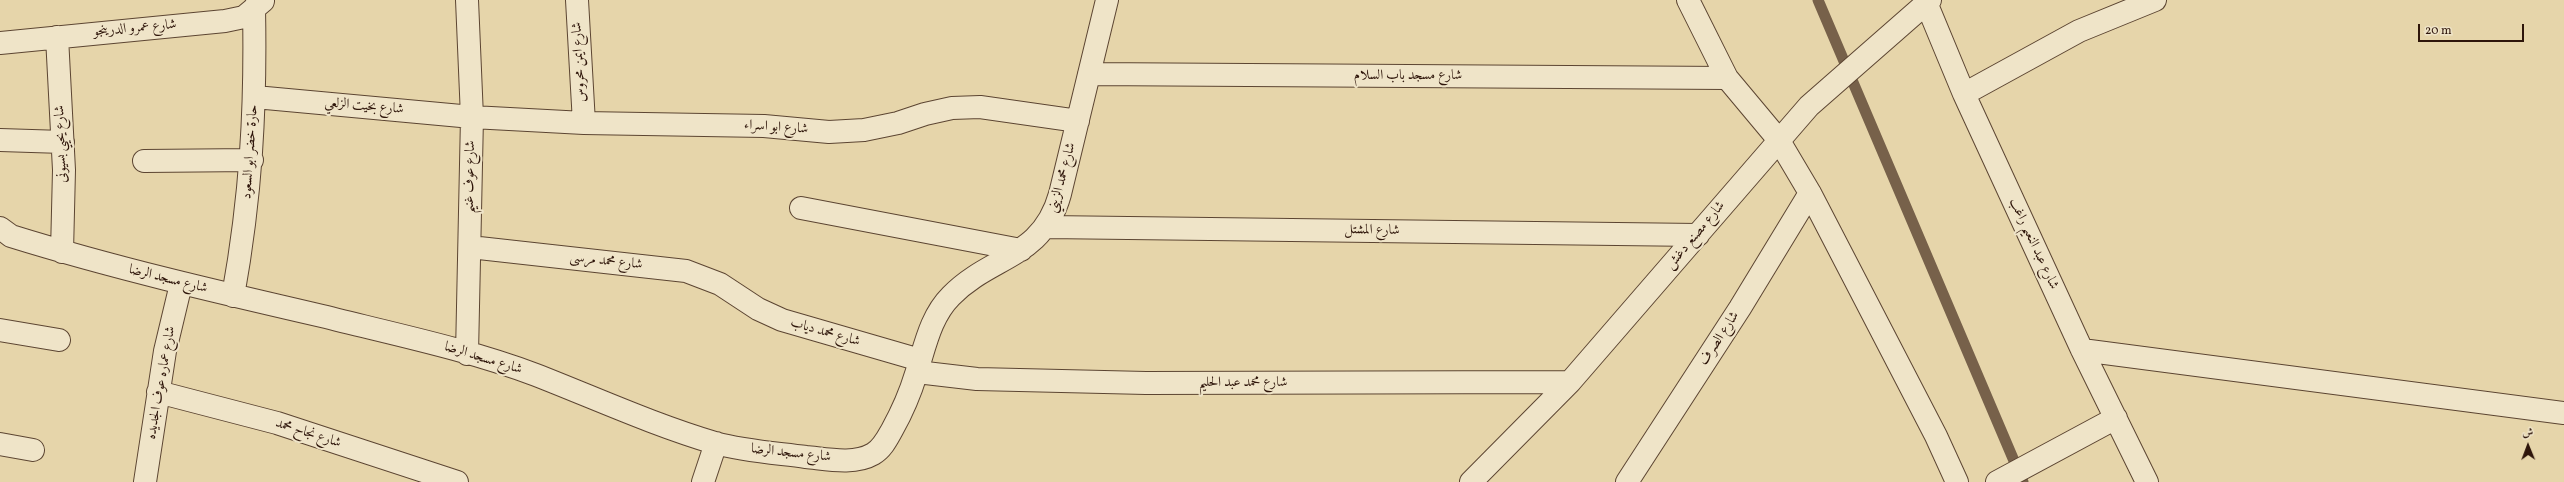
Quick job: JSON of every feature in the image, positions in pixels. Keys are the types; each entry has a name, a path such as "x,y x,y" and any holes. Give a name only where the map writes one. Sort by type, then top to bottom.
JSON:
{"street":[{"name":"شارع عوف غنيم","path":"467,0 472,117 467,354"},
{"name":"شارع ايمن محروس","path":"577,0 584,123"},
{"name":"شارع محمد الزيني","path":"918,366 928,334 949,297 962,285 1035,240 1047,227 1057,206 1107,0"},
{"path":"1688,0 1703,35 1727,78 1778,139 1810,193 1958,482"},
{"path":"1964,94 2079,31 2155,0"},
{"name":"شارع عبد النعيم راغب","path":"1927,1 1964,94 2082,350 2147,482"},
{"name":"شارع مصنع دغش","path":"1471,482 1570,382 1698,235 1778,139 1809,106 1927,1"},
{"name":"شارع عمرو الدرينجو","path":"0,43 225,21 244,17 259,4"},
{"name":"حارة خضر ابو السعود","path":"233,296 244,235 252,160 259,4"},
{"name":"شارع يحيي بسيونى","path":"57,37 63,142 62,252"},
{"name":"شارع مسجد باب السلام","path":"1088,74 1727,78"},
{"name":"شارع بخيت الزلعي","path":"255,97 472,117"},
{"name":"شارع ابو اسراء","path":"472,117 584,123 764,126 830,132 864,130 898,124 925,114 952,108 980,107 1078,121"},
{"path":"0,140 63,142"},
{"path":"144,161 252,160"},
{"name":"شارع الصرف","path":"1626,482 1740,308 1810,193"},
{"path":"801,208 1021,250"},
{"name":"شارع المشتل","path":"1047,227 1698,235"},
{"name":"شارع مسجد الرضا","path":"0,228 11,236 62,252 181,284 419,340 467,354 532,374 716,443 750,450 831,459 856,460 874,454 885,444 902,413 918,366"},
{"name":"شارع محمد مرسى","path":"470,247 686,271 720,284 735,295"},
{"name":"شارع عماره عوف الجديده","path":"146,482 165,351 181,284"},
{"name":"شارع محمد دياب","path":"735,295 782,320 918,366"},
{"path":"0,330 59,340"},
{"path":"2082,350 2564,413"},
{"name":"شارع محمد عبد الحليم","path":"918,366 977,380 1131,383 1570,382"},
{"name":"شارع نجاح محمد","path":"158,392 276,423 457,482"},
{"path":"1997,482 2116,418"},
{"path":"703,482 716,443"},
{"path":"0,444 33,450"}],"waterway":[{"path":"1818,0 2023,482"}]}
